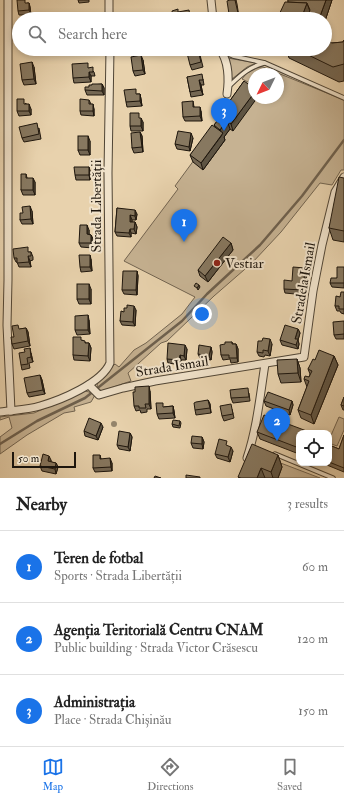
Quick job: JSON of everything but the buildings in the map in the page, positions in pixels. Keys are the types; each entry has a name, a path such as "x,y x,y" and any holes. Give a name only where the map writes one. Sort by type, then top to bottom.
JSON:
{"street":[{"path":"8,0 7,325 11,411"},
{"path":"109,0 109,12"},
{"path":"211,0 212,12"},
{"name":"Strada Libertății","path":"89,385 108,369 110,363 108,173 110,56"},
{"path":"223,56 229,82 228,91"},
{"name":"Stradela Ismail","path":"265,364 304,357 313,291 322,245 335,192 344,177"},
{"path":"245,464 252,444 265,364"},
{"name":"Strada Ismail","path":"89,385 99,395 155,381 265,364"},
{"path":"0,412 40,407 89,385"}],"lane":[{"path":"233,56 265,63 344,98"},
{"path":"228,91 246,71 252,67 265,63"},
{"path":"252,444 259,447"},
{"path":"274,453 333,478"}],"shaded area":[{"path":"228,58 256,63 247,67 232,79"},
{"path":"248,73 248,82 242,79 246,74"},
{"path":"284,76 344,100 344,170 341,170 332,185 320,183 281,232 252,263 214,296 167,341 161,343 128,373 131,381 102,391 97,385 99,380 115,364 119,367 134,350 146,343 182,314 195,297 124,261 178,189 175,186 248,86 248,104 284,104"},
{"path":"85,391 95,395 91,402 74,407 75,411 64,413 27,435 0,454 0,437 12,428 9,417 0,420 0,417 34,413"},
{"path":"339,417 344,419 344,430 337,446 332,444 332,433"},
{"path":"257,454 320,478 247,478"}],"waterway":[{"path":"0,444 37,421 85,398 182,321 207,294 260,245 302,196 344,140"}],"place":[{"name":"Administrația","path":"224,131"},
{"name":"Teren de fotbal","path":"184,242"},
{"name":"Vestiar","path":"217,263"},
{"name":"Agenția Teritorială Centru CNAM","path":"277,441"}]}
